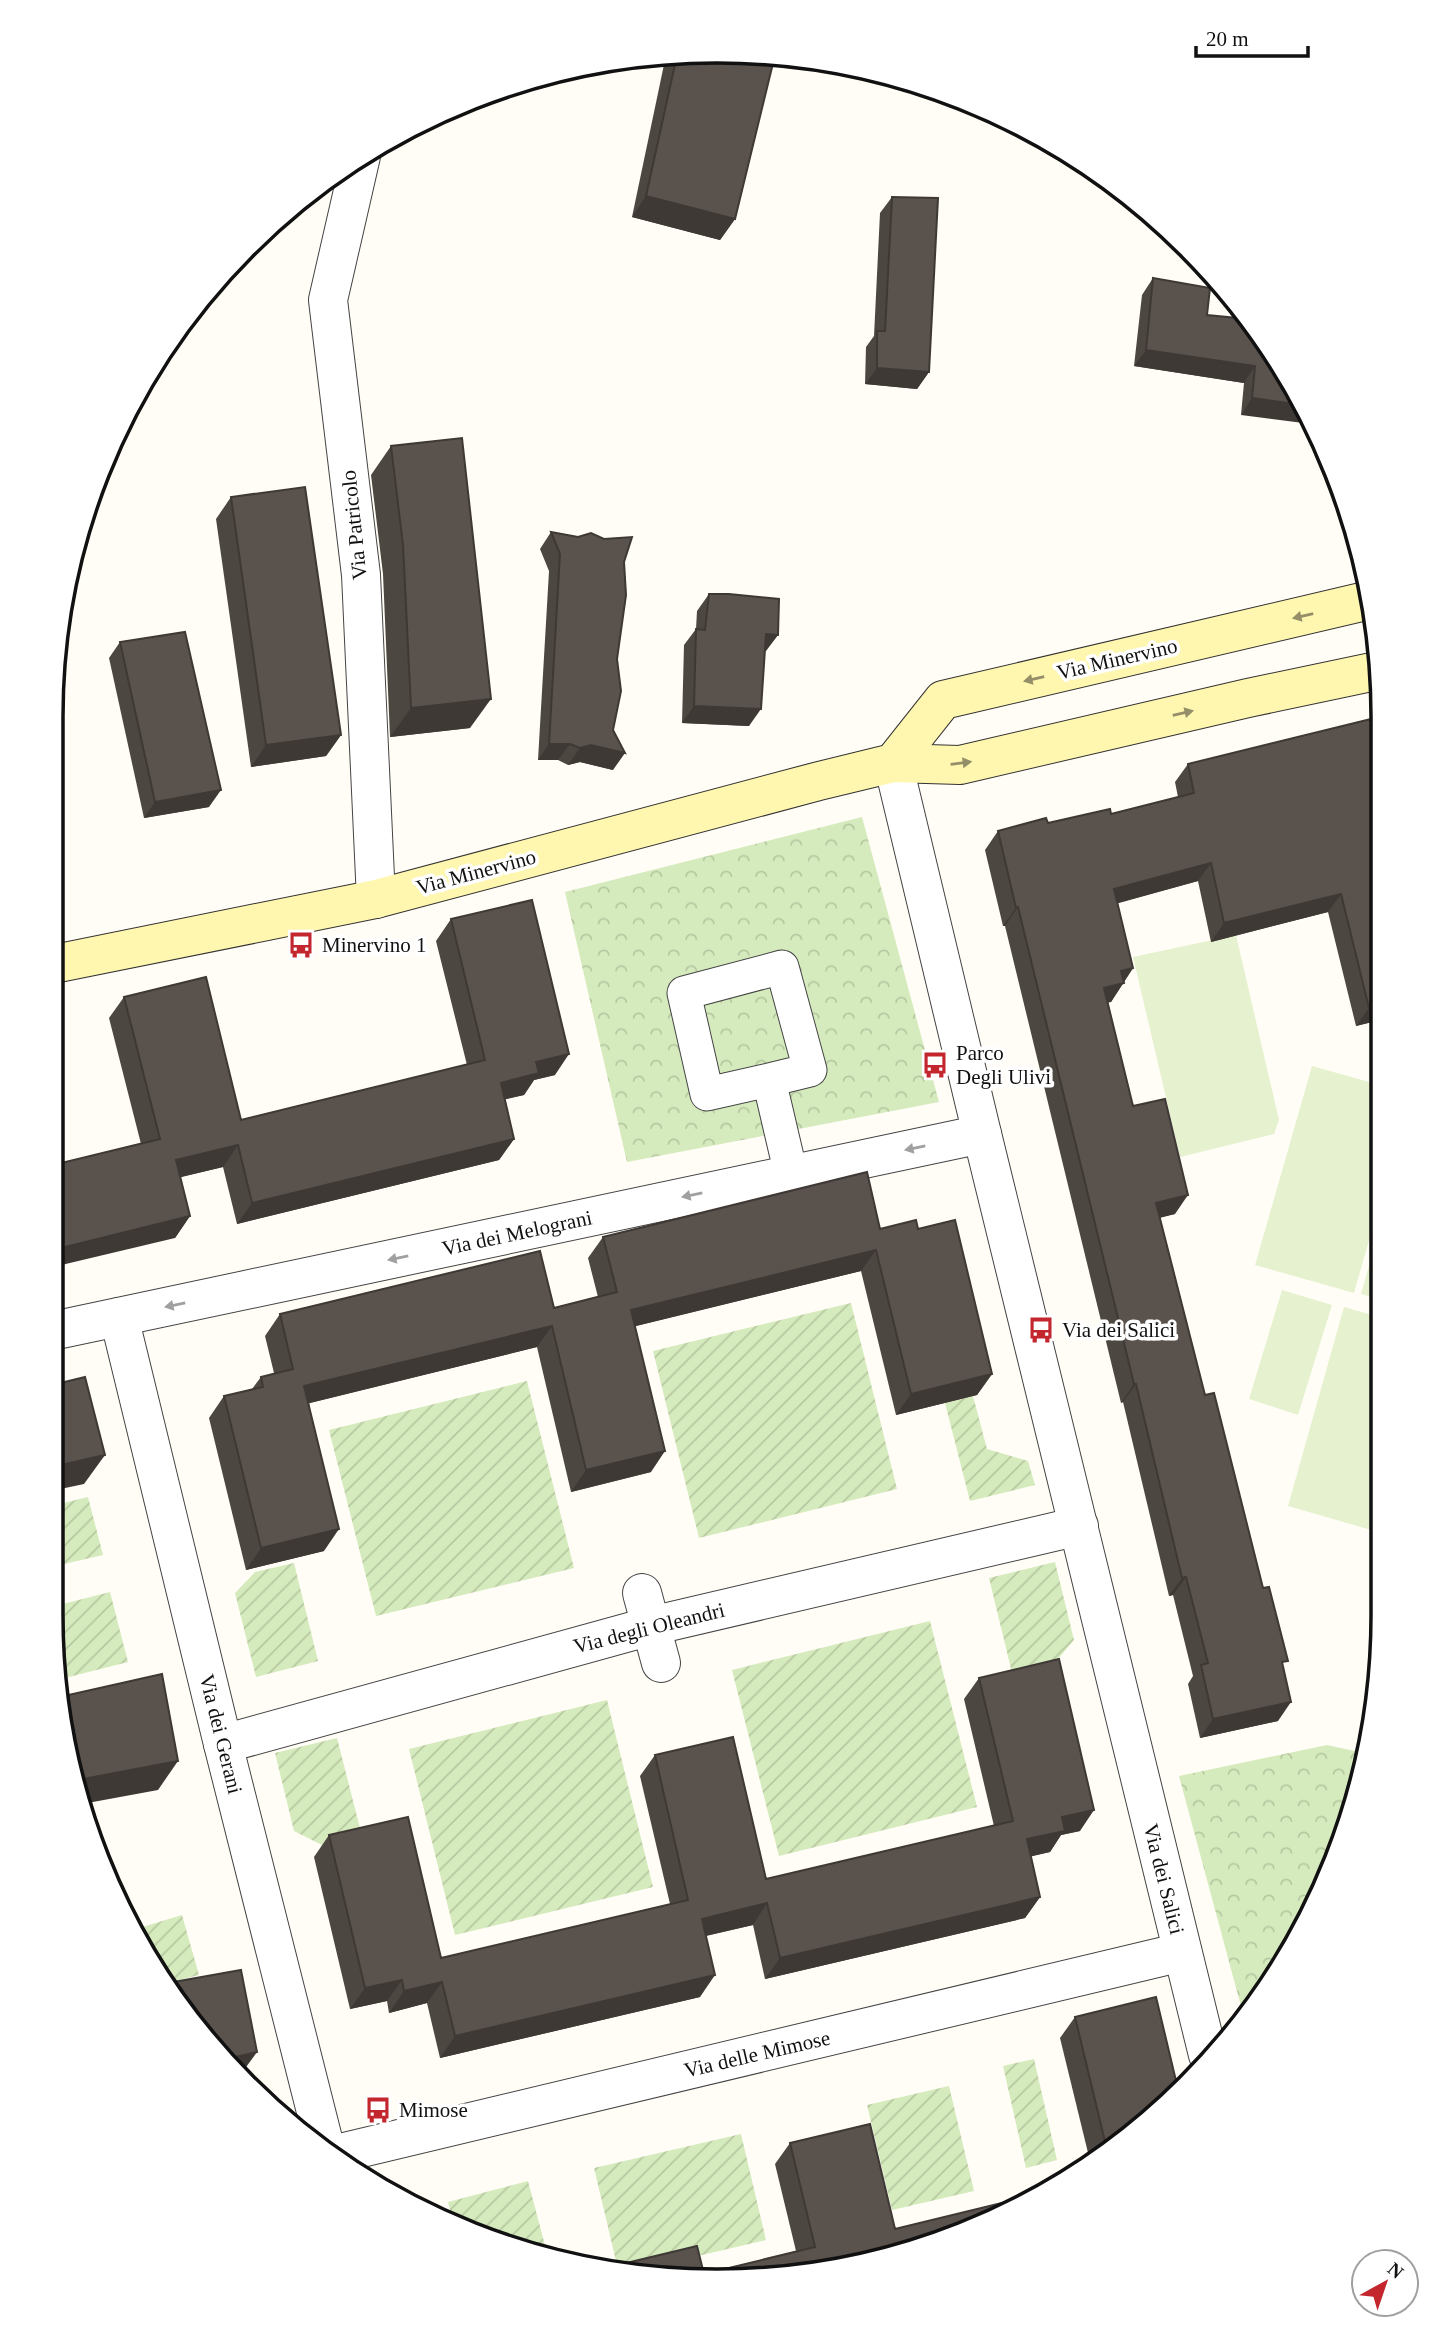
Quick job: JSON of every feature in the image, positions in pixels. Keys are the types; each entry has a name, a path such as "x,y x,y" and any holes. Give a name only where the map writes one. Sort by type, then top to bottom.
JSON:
{"main road":[{"name":"Via Minervino","path":"893,763 943,700 1360,602"},
{"name":"Via Minervino","path":"63,962 376,899 893,763 960,765 1370,672"}],"street":[{"name":"Via Patricolo","path":"358,171 328,300 360,575 376,899"},
{"name":"Via dei Salici","path":"893,763 1206,2049"},
{"path":"769,1080 791,1174"},
{"name":"Via dei Melograni","path":"63,1329 982,1134"},
{"name":"Via dei Gerani","path":"119,1317 322,2136"},
{"name":"Via degli Oleandri","path":"223,1744 647,1609 1079,1526"},
{"path":"647,1609 661,1663"},
{"name":"Via delle Mimose","path":"344,2152 1182,1952"}],"green space":[{"path":"862,817 939,1102 627,1162 565,892"},
{"path":"1236,935 1279,1120 1274,1134 1180,1157 1133,957"},
{"path":"1312,1066 1371,1082 1371,1234 1354,1293 1255,1265"},
{"path":"1371,1259 1371,1297 1361,1294"},
{"path":"1282,1290 1332,1305 1298,1415 1249,1399"},
{"path":"851,1303 897,1489 699,1538 653,1351"},
{"path":"1344,1307 1371,1315 1371,1530 1288,1506"},
{"path":"527,1381 574,1568 376,1616 329,1430"},
{"path":"973,1396 987,1449 1028,1461 1035,1485 970,1501 945,1403"},
{"path":"88,1497 103,1555 63,1564 63,1503"},
{"path":"1055,1562 1074,1640 1051,1667 1013,1677 989,1578"},
{"path":"294,1563 318,1661 256,1677 235,1593 255,1572"},
{"path":"110,1592 128,1662 66,1678 63,1604"},
{"path":"930,1621 977,1807 779,1856 732,1670"},
{"path":"607,1700 653,1887 455,1935 409,1749"},
{"path":"337,1738 362,1836 324,1846 294,1831 275,1753"},
{"path":"1327,1745 1356,1751 1336,1825 1304,1904 1261,1978 1241,2006 1179,1776"},
{"path":"182,1915 199,1975 175,1981 143,1927"},
{"path":"1034,2059 1057,2160 1026,2168 1003,2066"},
{"path":"949,2086 974,2191 892,2210 867,2105"},
{"path":"741,2134 766,2240 656,2266 616,2260 594,2168"},
{"path":"528,2181 545,2246 450,2212 448,2202"}],"building":[{"path":"675,64 772,65 735,219 646,196"},
{"path":"892,197 938,198 929,372 877,368 877,331 885,331"},
{"path":"1153,278 1210,288 1207,315 1235,318 1261,354 1290,403 1252,398 1255,366 1146,350"},
{"path":"462,438 491,699 411,708 403,545 391,446"},
{"path":"305,487 341,735 266,745 231,497"},
{"path":"551,532 578,537 591,533 604,539 632,537 624,562 626,595 617,659 621,691 613,730 625,753 591,745 580,748 570,744 549,744 560,554"},
{"path":"709,594 779,599 778,635 766,634 761,709 694,706 696,629 705,630"},
{"path":"185,632 221,790 155,802 120,642"},
{"path":"1371,719 1371,1007 1341,894 1224,923 1211,863 1114,889 1133,968 1121,971 1124,983 1104,988 1133,1106 1165,1099 1188,1195 1156,1203 1205,1395 1214,1393 1263,1588 1269,1587 1288,1661 1282,1662 1291,1702 1213,1719 1201,1665 1208,1663 1186,1577 1182,1578 998,831 1046,818 1048,823 1110,809 1111,814 1194,793 1188,764"},
{"path":"532,900 569,1054 536,1062 539,1073 501,1083 514,1139 252,1203 238,1145 176,1160 190,1216 63,1248 63,1163 160,1139 124,997 206,977 241,1120 485,1060 451,919"},
{"path":"867,1172 880,1229 916,1220 918,1229 955,1220 992,1374 911,1394 876,1250 631,1310 665,1451 586,1470 552,1326 304,1386 339,1529 261,1548 224,1396 263,1387 261,1377 293,1369 280,1314 540,1251 554,1308 617,1292 603,1237"},
{"path":"85,1377 105,1455 63,1465 63,1382"},
{"path":"1059,1659 1094,1810 1062,1817 1065,1831 1027,1839 1040,1897 780,1958 767,1903 702,1919 715,1975 455,2036 442,1982 404,1991 402,1980 365,1988 329,1835 408,1817 441,1958 688,1900 655,1755 733,1737 766,1879 1013,1821 979,1678"},
{"path":"162,1674 178,1761 84,1779 68,1695"},
{"path":"241,1970 257,2052 236,2057 176,1982"},
{"path":"1156,1997 1176,2080 1148,2107 1105,2141 1075,2017"},
{"path":"870,2124 895,2229 1006,2202 967,2219 886,2247 802,2263 725,2269 815,2247 790,2143"},
{"path":"697,2246 703,2269 629,2262"}],"place":[{"name":"Minervino 1","path":"301,945"},
{"name":"Parco Degli Ulivi","path":"935,1065"},
{"name":"Via dei Salici","path":"1041,1330"},
{"name":"Mimose","path":"378,2110"}]}
